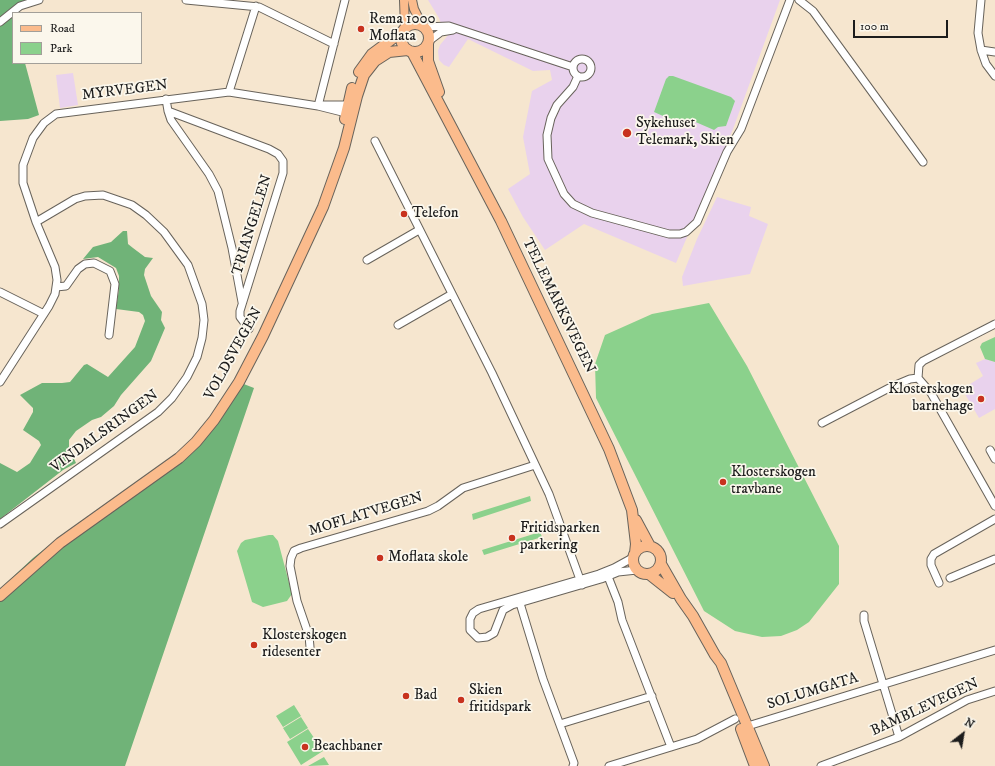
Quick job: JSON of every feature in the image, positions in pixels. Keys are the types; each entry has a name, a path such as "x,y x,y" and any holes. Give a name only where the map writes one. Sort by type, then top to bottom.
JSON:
{"highway":[{"path":"411,24 423,26 429,33 429,42 420,51 410,51 402,42 404,30 411,24"},
{"name":"VOLDSVEGEN","path":"0,596 25,572 66,538 179,458 196,442 214,420 239,382 263,336 323,207 344,148 349,109 356,79 368,59 377,49 404,30"},
{"name":"TELEMARKSVEGEN","path":"429,42 430,67 448,116"},
{"name":"VOLDSVEGEN","path":"349,109 369,68 389,52 410,51"},
{"name":"TELEMARKSVEGEN","path":"410,51 448,116 504,227 595,417 622,480 633,513 650,546 656,549 660,554 661,564 715,655 755,766"},
{"name":"TELEMARKSVEGEN","path":"633,513 636,544 634,566 637,570 657,578 681,599"},
{"path":"634,555 643,546 650,546"},
{"path":"649,574 656,571 661,564"},
{"name":"TELEMARKSVEGEN","path":"715,655 721,662 727,675 764,766"}],"main road":[{"path":"404,0 404,30"},
{"path":"412,0 414,9 423,26"}],"street":[{"path":"12,12 20,6 39,0"},
{"path":"186,0 256,6 276,14 334,44"},
{"path":"318,106 345,0"},
{"path":"578,76 573,86 557,105 546,135 548,159 564,194 573,204 592,213 669,234 680,234 686,232 697,222 727,152 741,129 790,0"},
{"path":"799,0 813,11 923,162"},
{"path":"981,0 978,33 981,50 986,64 995,76"},
{"path":"229,92 256,6"},
{"path":"0,22 12,12"},
{"path":"423,26 449,26 573,67 578,76"},
{"path":"429,42 441,32 461,30"},
{"path":"981,50 995,52"},
{"path":"573,67 580,58 584,58 591,63 592,67 589,74 586,76 578,76"},
{"name":"MYRVEGEN","path":"36,222 26,193 22,174 29,146 44,122 53,115 61,112 229,92 318,106 330,104 349,109"},
{"name":"TRIANGELEN","path":"166,99 171,120 209,174 218,191 232,248 242,303"},
{"name":"TRIANGELEN","path":"168,111 269,149 278,154 283,161 283,173 242,303 240,317 249,329"},
{"path":"376,141 492,373 534,465 549,494 581,582"},
{"name":"VINDALSRINGEN","path":"0,524 54,484 144,423 169,402 182,386 194,365 203,329 202,304 188,265 164,232 146,215 132,205 103,195 85,196 64,205 36,222"},
{"path":"0,382 53,300 56,287 55,267 36,222"},
{"path":"367,260 420,230"},
{"path":"56,287 66,286 78,269 85,264 94,263 110,271 115,284 109,335"},
{"path":"0,292 44,314"},
{"path":"398,325 452,294"},
{"path":"995,324 923,361 919,365 918,378 931,393 995,506"},
{"path":"822,423 891,386 910,379 918,378"},
{"path":"990,450 995,459"},
{"name":"MOFLATVEGEN","path":"310,647 309,636 297,601 290,566 290,558 294,552 301,548 428,511 438,506 463,488 534,465"},
{"path":"939,583 931,565 931,559 934,554 995,520"},
{"path":"607,574 634,555"},
{"path":"950,578 995,559"},
{"path":"520,601 504,610 492,635 480,638 471,633 469,623 475,612 486,606 520,601 607,574 630,569 637,570"},
{"path":"607,574 622,620 671,747"},
{"path":"520,601 538,664 574,763 573,766"},
{"name":"SOLUMGATA","path":"864,615 864,621 883,684"},
{"name":"SOLUMGATA","path":"751,725 995,650"},
{"path":"883,684 899,737"},
{"name":"BAMBLEVEGEN","path":"821,766 899,737 967,700 995,691"},
{"path":"560,724 652,696"},
{"path":"609,766 702,737 735,719"}],"shaded area":[{"name":"Sykehuset Telemark, Skien","path":"428,0 780,0 733,129 676,263 584,224 545,250 523,217 508,189 530,174 523,137 532,91 552,80 550,70 533,71 468,39 449,67 444,65 439,60 438,51 440,45 449,34 445,34 439,18"},
{"path":"73,73 78,105 60,108 56,75"},
{"path":"717,197 751,207 749,216 768,224 750,274 683,286 682,277 697,239"},
{"name":"Klosterskogen barnehage","path":"985,359 995,362 995,409 979,418 962,389 983,376 976,363"}],"green space":[{"path":"0,0 25,0 16,7 17,12 12,12 12,64 25,64 39,115 28,119 0,121"},
{"path":"669,76 673,76 731,97 735,101 726,126 718,127 714,130 691,120 688,127 654,112 666,79"},
{"path":"123,231 127,231 128,244 145,257 153,258 145,269 144,275 151,296 162,312 161,320 165,328 151,361 121,395 114,406 101,417 92,420 76,431 69,440 69,448 76,463 63,470 0,519 0,463 17,472 30,463 41,445 39,441 23,430 33,412 33,408 20,395 42,383 70,382 84,365 87,364 108,377 135,347 145,321 143,315 139,312 116,309 119,276 116,268 98,257 83,259 93,247 111,242"},
{"name":"Klosterskogen travbane","path":"709,303 747,366 839,546 839,584 809,622 797,630 781,636 762,637 735,631 704,611 596,398 595,364 605,335 652,314"},
{"path":"995,337 995,362 985,359 980,347 982,343"},
{"path":"236,381 254,388 125,766 0,766 0,589 33,558 65,533 170,459 187,445 204,427"},
{"path":"530,496 531,501 473,520 472,514"},
{"path":"540,532 542,537 484,555 482,550"},
{"path":"273,535 278,541 292,594 287,601 263,607 252,602 237,551 241,543 245,540"},
{"name":"Beachbaner","path":"294,705 301,716 283,727 276,716"},
{"name":"Beachbaner","path":"301,717 308,728 290,739 283,728"},
{"name":"Beachbaner","path":"308,729 323,751 301,765 287,742"},
{"path":"324,757 329,765 308,766"}],"place":[{"name":"Rema 1000 Moflata","path":"361,29"},
{"name":"Sykehuset Telemark, Skien","path":"627,133"},
{"name":"Telefon","path":"404,214"},
{"name":"Klosterskogen barnehage","path":"981,399"},
{"name":"Klosterskogen travbane","path":"723,482"},
{"name":"Fritidsparken parkering","path":"512,538"},
{"name":"Moflata skole","path":"380,558"},
{"name":"Klosterskogen ridesenter","path":"254,645"},
{"name":"Bad","path":"406,696"},
{"name":"Skien fritidspark","path":"461,700"},
{"name":"Beachbaner","path":"305,747"}]}
